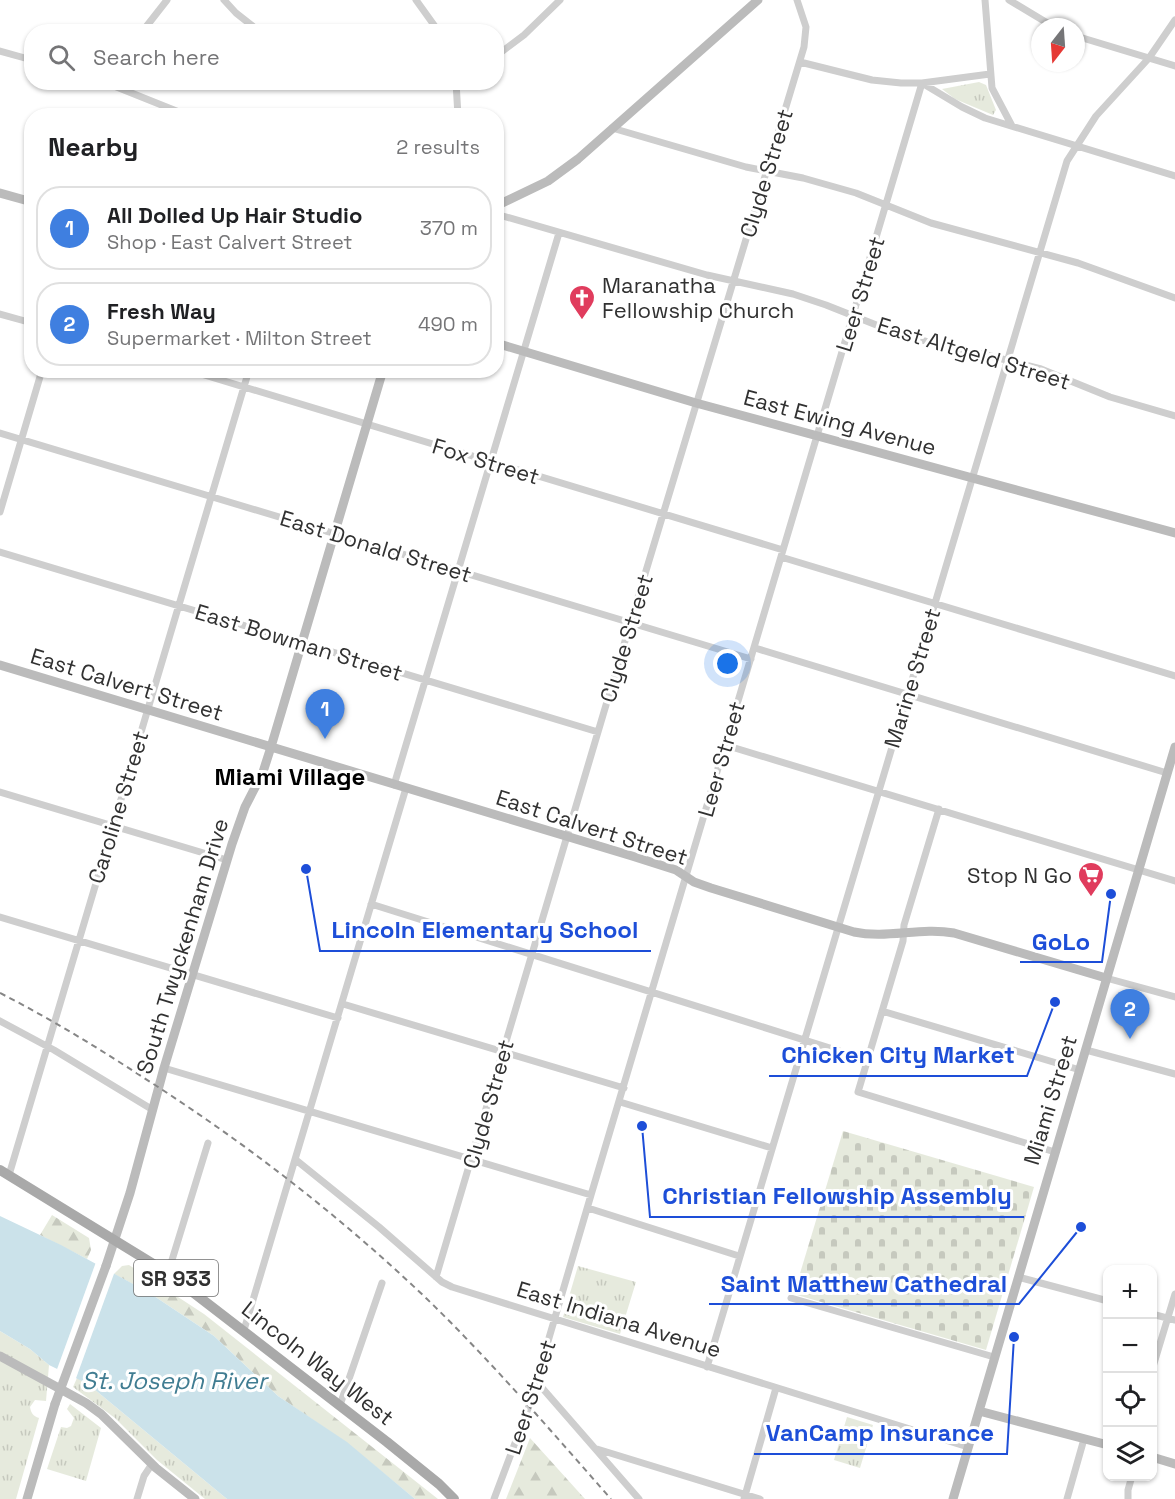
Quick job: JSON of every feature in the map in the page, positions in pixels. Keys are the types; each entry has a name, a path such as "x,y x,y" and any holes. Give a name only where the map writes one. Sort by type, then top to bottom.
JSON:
{"main road":[{"name":"Lincoln Way West","path":"4,1172 168,1273 416,1465 454,1499"}],"street":[{"path":"148,24 167,0"},
{"path":"224,0 250,24"},
{"path":"416,0 433,24"},
{"path":"504,50 524,35 560,0"},
{"path":"504,202 548,181 578,159 758,0"},
{"name":"Clyde Street","path":"436,1277 732,281 800,62 806,27 797,0"},
{"path":"984,0 990,74 995,96 1012,126"},
{"path":"1009,0 1039,18"},
{"name":"Marine Street","path":"707,1367 1067,161 1096,116 1149,58 1175,20"},
{"path":"1085,39 1175,66"},
{"path":"0,51 24,58"},
{"path":"800,62 872,80 901,83 922,83 990,74"},
{"path":"922,83 962,107 1012,126 1175,176"},
{"name":"Leer Street","path":"494,1499 537,1382 922,83"},
{"path":"129,90 171,108"},
{"path":"456,90 458,108"},
{"path":"612,128 766,172 822,183 856,193 951,230 1095,268 1175,298"},
{"path":"0,193 24,200"},
{"name":"East Altgeld Street","path":"504,216 732,281 793,294 826,304 912,338 1007,360 1053,374 1130,404 1175,416"},
{"path":"394,784 559,232"},
{"path":"0,314 24,321"},
{"name":"East Ewing Avenue","path":"504,345 696,403 1175,533"},
{"path":"0,512 40,378"},
{"name":"Fox Street","path":"214,378 663,514 935,603 1175,675"},
{"name":"Caroline Street","path":"4,1172 47,1046 247,378"},
{"name":"South Twyckenham Drive","path":"27,1499 55,1404 115,1240 226,860 271,747 381,378"},
{"name":"East Donald Street","path":"0,433 751,659"},
{"name":"East Bowman Street","path":"0,552 598,732"},
{"path":"754,648 907,694 1171,767"},
{"name":"East Calvert Street","path":"0,665 676,870 694,882 711,888 838,927 874,936 929,930 954,933 1175,997"},
{"path":"725,745 1175,881"},
{"name":"Miami Street","path":"953,1499 1106,978 1171,767 1175,747"},
{"path":"244,1330 406,788"},
{"path":"0,792 226,860"},
{"path":"939,809 858,1092 1055,1152"},
{"path":"371,904 868,1060"},
{"path":"0,917 338,1018"},
{"path":"343,1004 624,1088"},
{"path":"882,1011 1080,1070"},
{"path":"0,1021 47,1046 153,1110"},
{"path":"1086,1050 1175,1074"},
{"path":"164,1068 591,1195"},
{"path":"620,1102 772,1148"},
{"path":"168,1273 208,1143"},
{"name":"East Indiana Avenue","path":"296,1160 379,1227 436,1277 452,1287 968,1447"},
{"path":"588,1208 739,1256"},
{"path":"1018,1277 1103,1300"},
{"path":"340,1405 382,1283"},
{"path":"1157,1357 1172,1319 1175,1294"},
{"path":"791,1298 994,1357"},
{"path":"1157,1315 1172,1319"},
{"path":"0,1356 86,1403 101,1414 152,1464 195,1499"},
{"path":"537,1382 639,1499"},
{"path":"745,1497 776,1388"},
{"path":"979,1411 1103,1444"},
{"path":"1067,1499 1084,1439"},
{"path":"597,1449 745,1497 760,1499"},
{"path":"1157,1459 1175,1464"},
{"path":"137,1499 144,1476 152,1464"},
{"path":"1128,1499 1131,1481"}],"green space":[{"path":"979,82 986,85 996,110 993,115 955,99 942,89"},
{"path":"843,1131 1034,1187 986,1350 797,1295 795,1290"},
{"path":"52,1215 89,1238 91,1250 87,1259 40,1235"},
{"path":"129,1265 204,1314 438,1499 415,1499 347,1443 278,1396 214,1336 148,1292 114,1274 122,1266"},
{"path":"578,1266 636,1282 620,1334 563,1317"},
{"path":"0,1331 30,1349 49,1365 46,1401 35,1400 30,1407 33,1414 39,1418 16,1499 0,1499"},
{"path":"77,1378 88,1384 227,1499 205,1499 157,1460 115,1418 73,1387"},
{"path":"70,1404 101,1428 86,1481 47,1469 61,1427 71,1426 74,1418 67,1409"},
{"path":"847,1417 873,1425 860,1468 834,1460"},
{"path":"530,1438 585,1499 506,1499"}],"water":[{"name":"St. Joseph River","path":"0,1216 61,1245 148,1292 214,1336 278,1396 347,1442 415,1499 227,1499 88,1384 49,1365 30,1349 0,1331"}],"pier":[{"path":"96,1262 115,1271 75,1381 56,1372"}],"railway":[{"path":"0,993 72,1033 179,1101 253,1153 325,1209 394,1268 475,1347 611,1499"}],"place":[{"name":"Maranatha Fellowship Church","path":"582,321"},
{"name":"All Dolled Up Hair Studio","path":"325,739"},
{"name":"Lincoln Elementary School","path":"306,869"},
{"name":"GoLo","path":"1111,894"},
{"name":"Stop N Go","path":"1091,898"},
{"name":"Chicken City Market","path":"1055,1002"},
{"name":"Fresh Way","path":"1130,1039"},
{"name":"Christian Fellowship Assembly","path":"642,1126"},
{"name":"Saint Matthew Cathedral","path":"1081,1227"},
{"name":"VanCamp Insurance","path":"1014,1337"}],"district":[{"name":"Miami Village","path":"290,776"}]}
